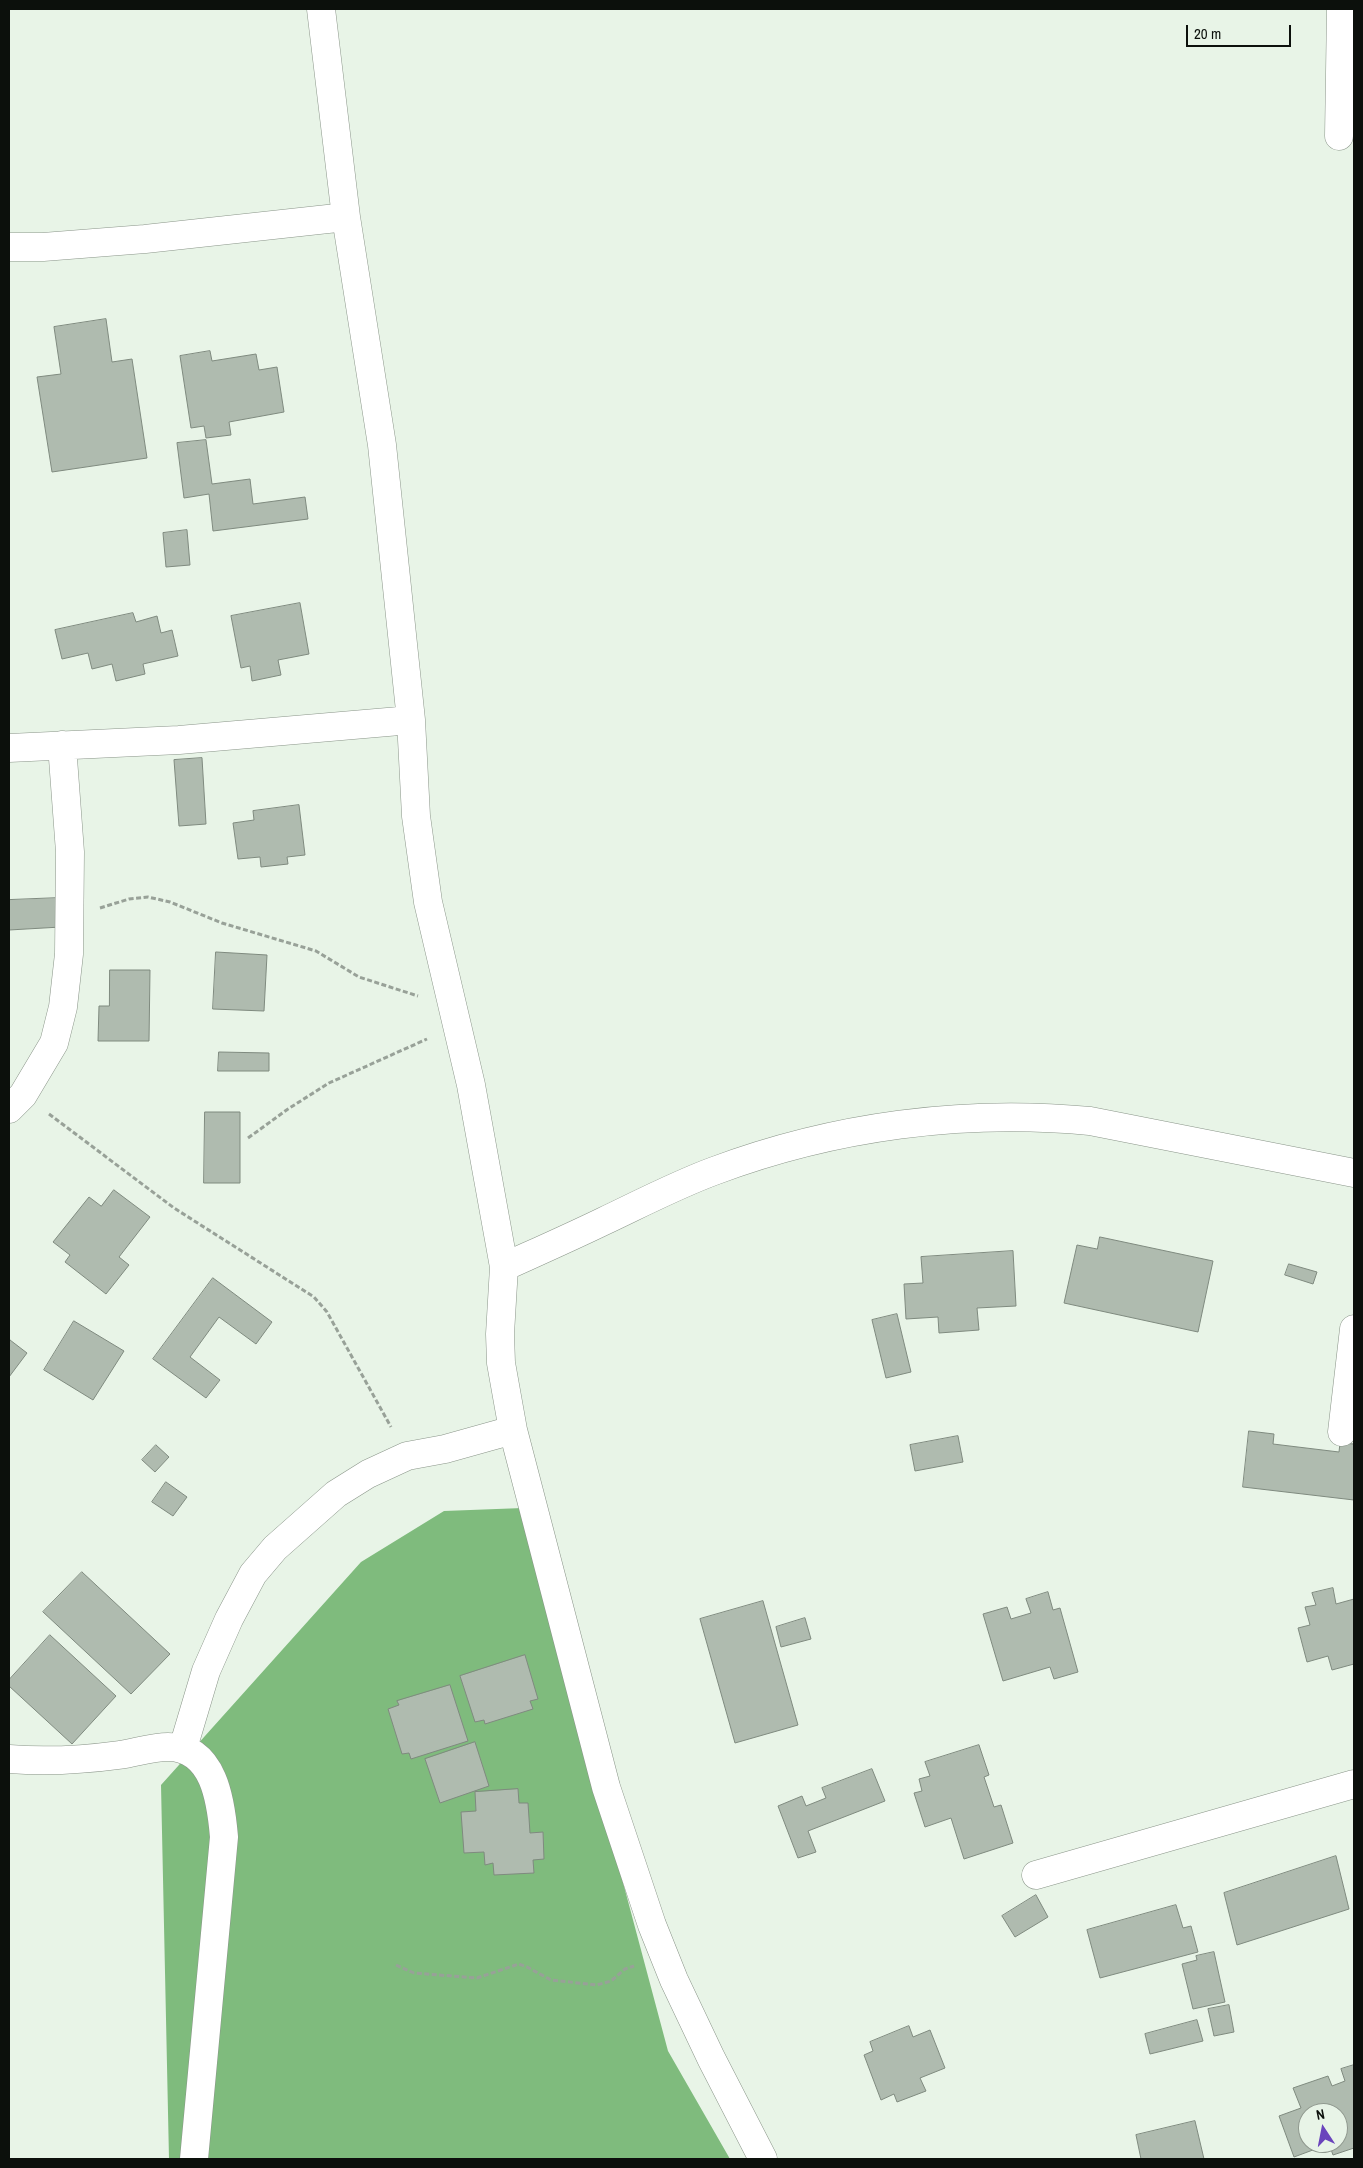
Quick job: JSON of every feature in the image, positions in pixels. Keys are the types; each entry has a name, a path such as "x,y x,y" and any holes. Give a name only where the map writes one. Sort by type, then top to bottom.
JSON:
{"street":[{"path":"321,9 346,217 382,445 411,720 416,816 428,902 471,1084 504,1267 500,1334 501,1363 513,1430 606,1787 652,1925 719,2074 763,2159"},
{"path":"1340,136 1341,9"},
{"path":"9,247 43,247 144,239 346,217"},
{"path":"9,748 179,740 411,720"},
{"path":"16,1102 54,1043 61,1016 69,954 70,852 62,745"},
{"path":"504,1267 714,1171 773,1152 847,1134 920,1122 998,1116 1046,1117 1090,1121 1354,1173"},
{"path":"1342,1432 1354,1329"},
{"path":"182,1748 206,1671 229,1619 253,1574 275,1548 336,1494 368,1474 408,1456 445,1449 513,1430"},
{"path":"9,1759 73,1761 166,1747 182,1748 196,1755 205,1764 216,1789 224,1837 194,2159"},
{"path":"1036,1875 1354,1784"}],"path":[{"path":"68,916 129,899 148,897 170,902 222,923 316,951 359,977 412,995 454,1014"},
{"path":"248,1138 288,1109 329,1083 454,1014"},
{"path":"16,1102 174,1208 314,1297 327,1312 408,1456"},
{"path":"396,1965 414,1973 477,1978 519,1964 551,1980 597,1985 611,1981 625,1969 666,1959"}],"green space":[{"path":"523,1508 668,2051 730,2159 169,2159 161,1785 361,1562 444,1511"}],"building":[{"path":"106,319 112,362 132,359 147,458 52,472 37,377 61,374 54,327"},
{"path":"210,351 212,361 256,354 259,370 277,367 284,412 229,422 231,435 206,438 204,426 191,428 180,356"},
{"path":"206,440 212,484 250,479 253,504 305,497 308,519 213,531 209,494 184,498 177,443"},
{"path":"187,530 190,565 166,567 163,533"},
{"path":"300,603 309,654 278,660 281,675 252,681 250,666 241,668 231,616"},
{"path":"133,613 136,622 157,616 161,633 172,630 178,656 143,664 145,674 116,681 112,664 92,669 88,653 62,659 55,630"},
{"path":"202,758 206,824 179,826 174,760"},
{"path":"299,805 305,855 287,857 288,864 261,867 260,857 238,859 233,823 254,820 253,811"},
{"path":"59,898 61,927 9,930 9,900"},
{"path":"216,952 267,955 264,1011 213,1009"},
{"path":"110,970 150,970 149,1041 98,1041 99,1006 109,1006"},
{"path":"219,1052 269,1053 269,1071 218,1071"},
{"path":"205,1112 240,1112 240,1183 204,1183"},
{"path":"114,1190 150,1217 119,1257 129,1265 106,1294 65,1262 70,1255 53,1242 89,1197 101,1206"},
{"path":"1100,1237 1213,1261 1198,1332 1064,1303 1077,1245 1097,1249"},
{"path":"1013,1251 1016,1306 977,1308 979,1330 939,1333 938,1317 906,1319 904,1284 923,1283 921,1257"},
{"path":"1289,1264 1317,1272 1313,1284 1285,1275"},
{"path":"213,1278 272,1322 256,1344 219,1317 190,1357 220,1380 206,1398 153,1359"},
{"path":"897,1314 911,1372 886,1378 872,1320"},
{"path":"74,1321 124,1351 93,1400 44,1370"},
{"path":"9,1341 27,1353 9,1377"},
{"path":"1249,1431 1274,1434 1273,1444 1339,1452 1340,1443 1354,1444 1354,1500 1243,1487"},
{"path":"958,1436 963,1462 915,1471 910,1445"},
{"path":"156,1445 169,1457 155,1472 142,1460"},
{"path":"166,1482 187,1497 173,1516 152,1502"},
{"path":"82,1572 170,1654 131,1694 43,1612"},
{"path":"1333,1588 1336,1604 1354,1599 1354,1664 1332,1670 1328,1656 1307,1662 1298,1628 1310,1625 1305,1607 1316,1605 1312,1593"},
{"path":"1048,1592 1053,1610 1060,1608 1078,1672 1054,1679 1050,1667 1003,1681 983,1614 1007,1607 1011,1619 1031,1613 1026,1599"},
{"path":"763,1601 798,1725 735,1743 700,1619"},
{"path":"805,1618 811,1639 781,1647 776,1627"},
{"path":"50,1635 116,1696 72,1744 9,1686 9,1680"},
{"path":"525,1655 538,1699 530,1701 533,1709 485,1724 484,1720 475,1722 460,1676"},
{"path":"450,1685 468,1741 411,1759 409,1753 402,1754 388,1709 399,1705 397,1701"},
{"path":"475,1742 489,1786 440,1803 425,1759"},
{"path":"979,1745 989,1775 984,1777 994,1807 1001,1805 1013,1843 964,1859 951,1818 925,1827 914,1793 922,1791 919,1779 930,1776 925,1762"},
{"path":"872,1769 885,1801 808,1831 816,1852 798,1858 778,1806 802,1796 806,1806 826,1798 822,1788"},
{"path":"518,1789 519,1803 528,1803 530,1833 543,1832 544,1859 533,1860 534,1873 494,1875 493,1863 485,1865 484,1852 464,1853 461,1812 476,1811 475,1792"},
{"path":"1336,1856 1349,1909 1237,1945 1224,1893"},
{"path":"1036,1895 1048,1917 1015,1937 1002,1916"},
{"path":"1176,1905 1183,1928 1191,1926 1198,1952 1100,1978 1087,1930"},
{"path":"1214,1952 1225,2002 1193,2009 1182,1964 1197,1960 1196,1956"},
{"path":"1229,2005 1234,2032 1214,2036 1208,2009"},
{"path":"1197,2020 1203,2041 1150,2054 1145,2034"},
{"path":"909,2026 913,2037 930,2030 945,2068 920,2078 926,2091 897,2102 894,2094 881,2100 864,2055 873,2051 870,2042"},
{"path":"1354,2065 1354,2148 1348,2150 1348,2103 1299,2103 1293,2088 1328,2076 1332,2086 1345,2081 1341,2069"},
{"path":"1298,2109 1298,2153 1305,2153 1294,2157 1279,2116"},
{"path":"1195,2121 1204,2159 1141,2159 1136,2135"}]}
